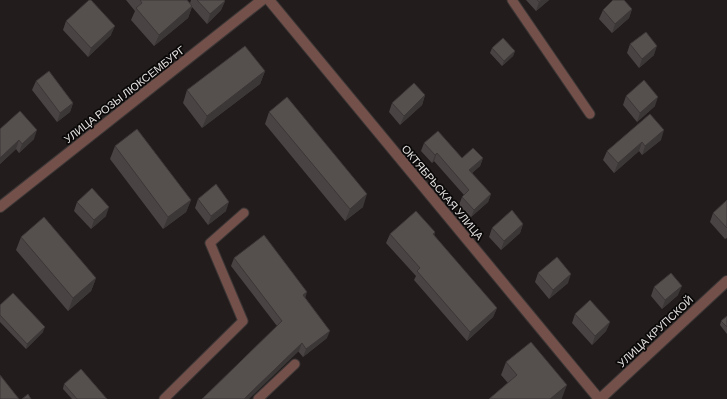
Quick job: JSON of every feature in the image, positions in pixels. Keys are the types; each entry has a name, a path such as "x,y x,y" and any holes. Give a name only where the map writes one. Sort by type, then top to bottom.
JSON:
{"street":[{"name":"УЛИЦА РОЗЫ ЛЮКСЕМБУРГ","path":"0,207 262,0"},
{"name":"ОКТЯБРЬСКАЯ УЛИЦА","path":"269,0 599,399"},
{"name":"УЛИЦА КРУПСКОЙ","path":"599,399 727,281"}],"lane":[{"path":"512,0 590,114"},
{"path":"164,399 243,321 210,243 244,214"},
{"path":"258,399 295,364"}],"building":[{"path":"89,0 91,0 115,26 91,48 66,21"},
{"path":"140,0 187,0 192,6 159,35 136,8 142,3"},
{"path":"197,0 224,0 225,1 210,14"},
{"path":"613,0 624,0 632,9 615,24 603,10"},
{"path":"646,32 657,46 642,59 630,44"},
{"path":"503,38 515,51 504,61 492,48"},
{"path":"245,46 265,71 207,116 187,90"},
{"path":"49,71 73,103 60,113 36,81"},
{"path":"644,80 658,97 640,113 626,96"},
{"path":"414,83 425,95 404,116 392,103"},
{"path":"287,97 367,194 350,209 269,112"},
{"path":"20,111 37,130 22,144 19,140 0,158 0,129"},
{"path":"650,114 664,130 645,146 642,142 618,163 607,151"},
{"path":"137,129 191,200 168,217 115,146"},
{"path":"438,131 462,158 473,148 483,158 469,170 491,194 474,210 462,197 469,190 437,153 435,155 424,143"},
{"path":"216,184 229,202 211,216 198,199"},
{"path":"92,188 109,207 94,220 77,202"},
{"path":"727,200 727,228 713,213"},
{"path":"512,210 523,224 504,241 492,228"},
{"path":"416,211 435,232 433,234 497,308 470,332 417,271 420,268 390,234"},
{"path":"44,217 96,278 73,298 21,237"},
{"path":"264,235 307,292 303,295 330,331 306,349 302,343 244,399 202,399 282,321 234,258"},
{"path":"557,257 571,274 553,290 538,273"},
{"path":"671,273 682,286 665,300 654,287"},
{"path":"13,293 45,327 27,344 0,315 0,305"},
{"path":"590,300 610,322 595,336 575,314"},
{"path":"727,316 727,327 721,321"},
{"path":"531,342 567,385 550,399 489,399 517,375 506,362"},
{"path":"81,369 107,399 77,399 64,384"},
{"path":"0,375 19,399 0,399"},
{"path":"28,394 31,399 22,399"}]}
